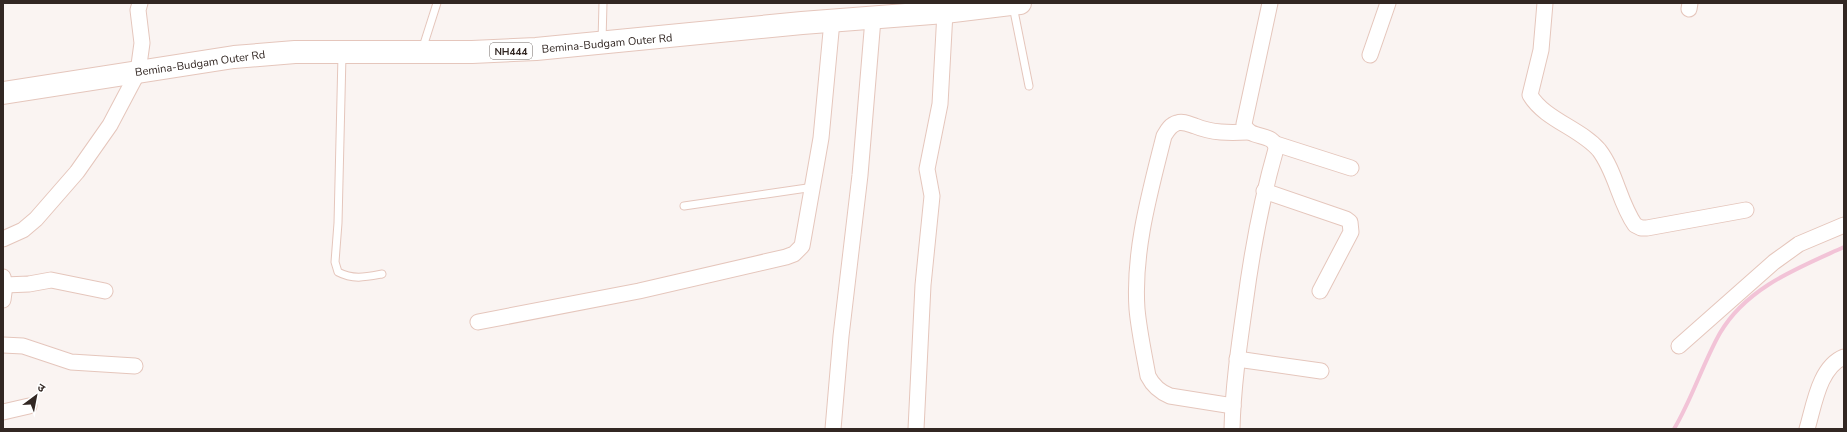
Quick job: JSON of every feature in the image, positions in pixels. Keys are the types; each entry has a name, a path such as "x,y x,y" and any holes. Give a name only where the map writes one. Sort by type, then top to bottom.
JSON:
{"highway":[{"name":"Bemina-Budgam Outer Rd","path":"3,93 234,56 295,52 342,53 514,50 873,18 953,8 1020,3"}],"street":[{"path":"3,239 29,226 77,172 110,125 138,72 142,43 138,10 140,3"},
{"path":"1248,132 1244,124 1270,3"},
{"path":"1370,55 1388,3"},
{"path":"1545,3 1541,50 1530,95 1541,108 1585,138 1600,152 1635,225 1641,228 1647,228 1746,210"},
{"path":"916,429 923,285 932,196 927,169 940,104 953,8"},
{"path":"833,429 841,336 860,174 873,18"},
{"path":"478,322 639,291 790,256 798,251 802,246 814,187 821,138 832,21"},
{"path":"1233,406 1170,396 1162,393 1151,382 1148,376 1137,309 1138,265 1149,197 1167,130 1172,126 1183,122 1205,130 1218,132 1248,132 1272,139 1276,144 1351,168"},
{"path":"1232,429 1237,359 1255,236 1264,191 1276,149 1276,144"},
{"path":"1264,191 1346,219 1350,222 1351,232 1320,291"},
{"path":"1679,346 1774,262 1792,249 1820,234 1844,225"},
{"path":"4,287 51,280 105,291"},
{"path":"3,345 23,346 71,362 135,366"},
{"path":"1807,429 1823,378 1832,366 1844,357"},
{"path":"1237,359 1321,371"},
{"path":"3,412 29,406"}],"lane":[{"path":"421,52 437,3"},
{"path":"602,43 603,3"},
{"path":"1012,3 1029,86"},
{"path":"342,53 338,223 335,262 338,272 347,277 356,278 382,274"},
{"path":"684,206 814,187"}],"waterway":[{"path":"1674,429 1720,333 1731,317 1744,303 1759,291 1792,271 1844,247"}]}
